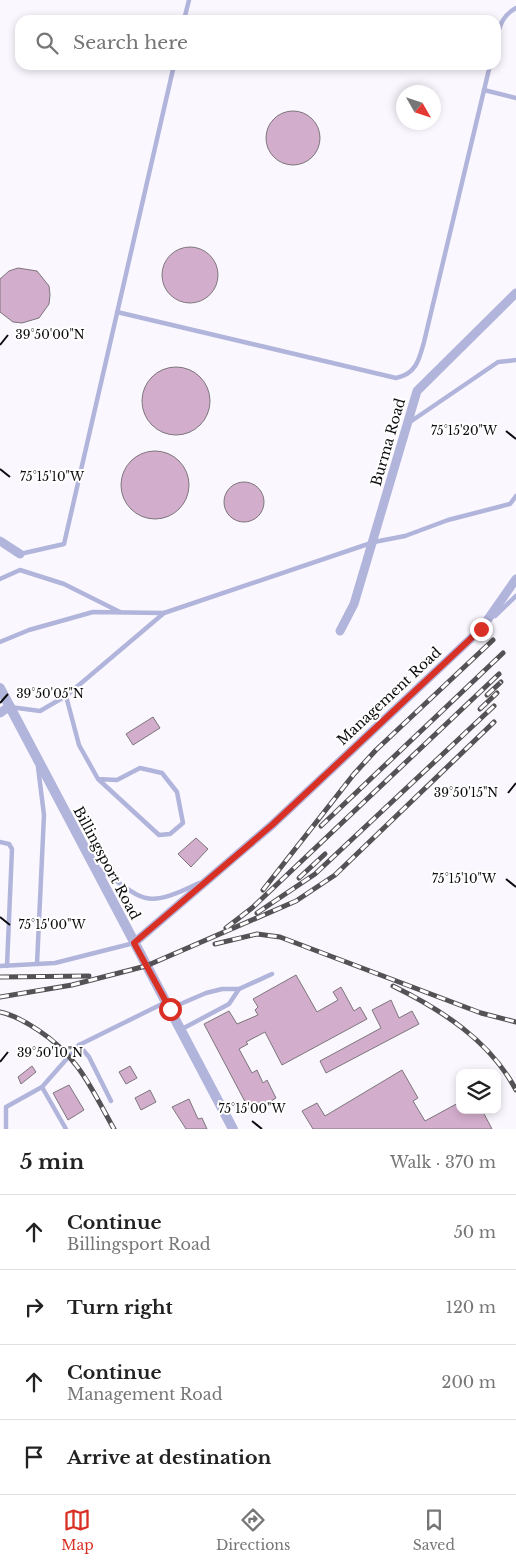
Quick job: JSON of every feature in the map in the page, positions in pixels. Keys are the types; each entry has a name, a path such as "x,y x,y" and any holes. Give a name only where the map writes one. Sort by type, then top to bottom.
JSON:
{"street":[{"name":"Burma Road","path":"340,631 354,604 374,542 417,391 516,293"},
{"path":"0,541 20,554"},
{"name":"Management Road","path":"134,943 272,825 481,629 516,579"},
{"name":"Billingsport Road","path":"0,688 233,1129"},
{"path":"0,713 10,706"}],"lane":[{"path":"185,15 189,0"},
{"path":"501,22 508,13 516,8"},
{"path":"20,554 64,544 173,70"},
{"path":"117,312 396,378 405,376 414,370 424,342 489,70"},
{"path":"484,90 516,98"},
{"path":"407,424 498,362 516,360"},
{"path":"0,642 29,630 93,612 164,614 374,542 405,536 448,520 510,504 516,496"},
{"path":"0,579 20,570 64,584 121,613"},
{"path":"481,629 516,596"},
{"path":"10,706 40,711 66,696 164,614"},
{"path":"66,696 79,745 98,779 159,835 170,834 184,823 178,792 162,773 140,768 117,780 98,779"},
{"path":"37,759 43,794 44,815 37,964"},
{"path":"0,842 9,844 12,849 7,966"},
{"path":"93,865 127,890 140,897 150,899 172,896 212,877"},
{"path":"0,966 55,963 134,943"},
{"path":"181,1030 229,1004 239,990 272,974"},
{"path":"6,1129 6,1107 42,1086 79,1045 168,1005 222,989 239,990"},
{"path":"79,1045 89,1057 111,1101"},
{"path":"42,1086 66,1129"}],"building":[{"path":"293,111 303,113 312,119 318,128 320,138 318,148 312,157 303,163 293,165 283,163 274,157 268,148 266,138 268,128 274,119 283,113"},
{"path":"190,247 201,249 210,255 216,264 218,275 216,286 210,295 201,301 190,303 179,301 170,295 164,286 162,275 164,264 170,255 179,249"},
{"path":"18,268 37,271 49,286 50,295 49,304 39,318 22,323 13,322 0,312 0,279 9,271"},
{"path":"183,367 195,373 204,382 210,394 208,414 200,425 183,435 169,435 152,425 144,414 142,394 152,377 163,369"},
{"path":"155,451 168,454 179,461 186,472 189,485 186,498 179,509 168,516 155,519 142,516 131,509 124,498 121,485 124,472 131,461 142,454"},
{"path":"248,482 255,485 261,491 264,502 263,510 255,519 248,522 240,522 233,519 225,510 224,498 227,491 236,483"},
{"path":"153,717 160,728 133,745 126,734"},
{"path":"196,838 208,849 191,867 178,854"},
{"path":"296,975 317,1012 338,1000 333,992 341,987 354,1011 360,1007 367,1019 282,1065 265,1032 246,1042 248,1044 239,1049 252,1073 257,1070 263,1083 267,1080 276,1098 251,1113 204,1024 229,1011 237,1024 258,1015 255,1010 258,1007 253,999"},
{"path":"391,1000 399,1018 412,1011 419,1024 326,1073 320,1061 381,1028 372,1010"},
{"path":"32,1066 36,1072 21,1084 18,1077"},
{"path":"130,1066 137,1078 126,1084 119,1072"},
{"path":"402,1070 418,1098 413,1101 425,1121 456,1104 456,1114 484,1114 492,1129 313,1129 302,1111 317,1103 325,1116"},
{"path":"69,1085 84,1110 68,1120 53,1093"},
{"path":"150,1090 156,1102 141,1110 135,1098"},
{"path":"189,1099 198,1119 202,1118 207,1129 186,1129 172,1107"}],"railway":[{"path":"263,890 354,774 376,750 493,640"},
{"path":"321,826 503,653"},
{"path":"226,928 252,908 499,674"},
{"path":"487,695 501,682"},
{"path":"480,709 497,693"},
{"path":"257,913 315,874 494,706"},
{"path":"0,997 72,985 146,966 296,901 335,875 494,722"},
{"path":"299,878 325,854"},
{"path":"215,944 257,934 280,937 481,1013 516,1022"},
{"path":"0,977 89,976"},
{"path":"393,986 429,1005 479,1042 493,1056 516,1090"},
{"path":"0,1012 29,1024 64,1051 83,1074 114,1129"}],"route":[{"path":"170,1009 134,943 272,825 481,629"}]}
